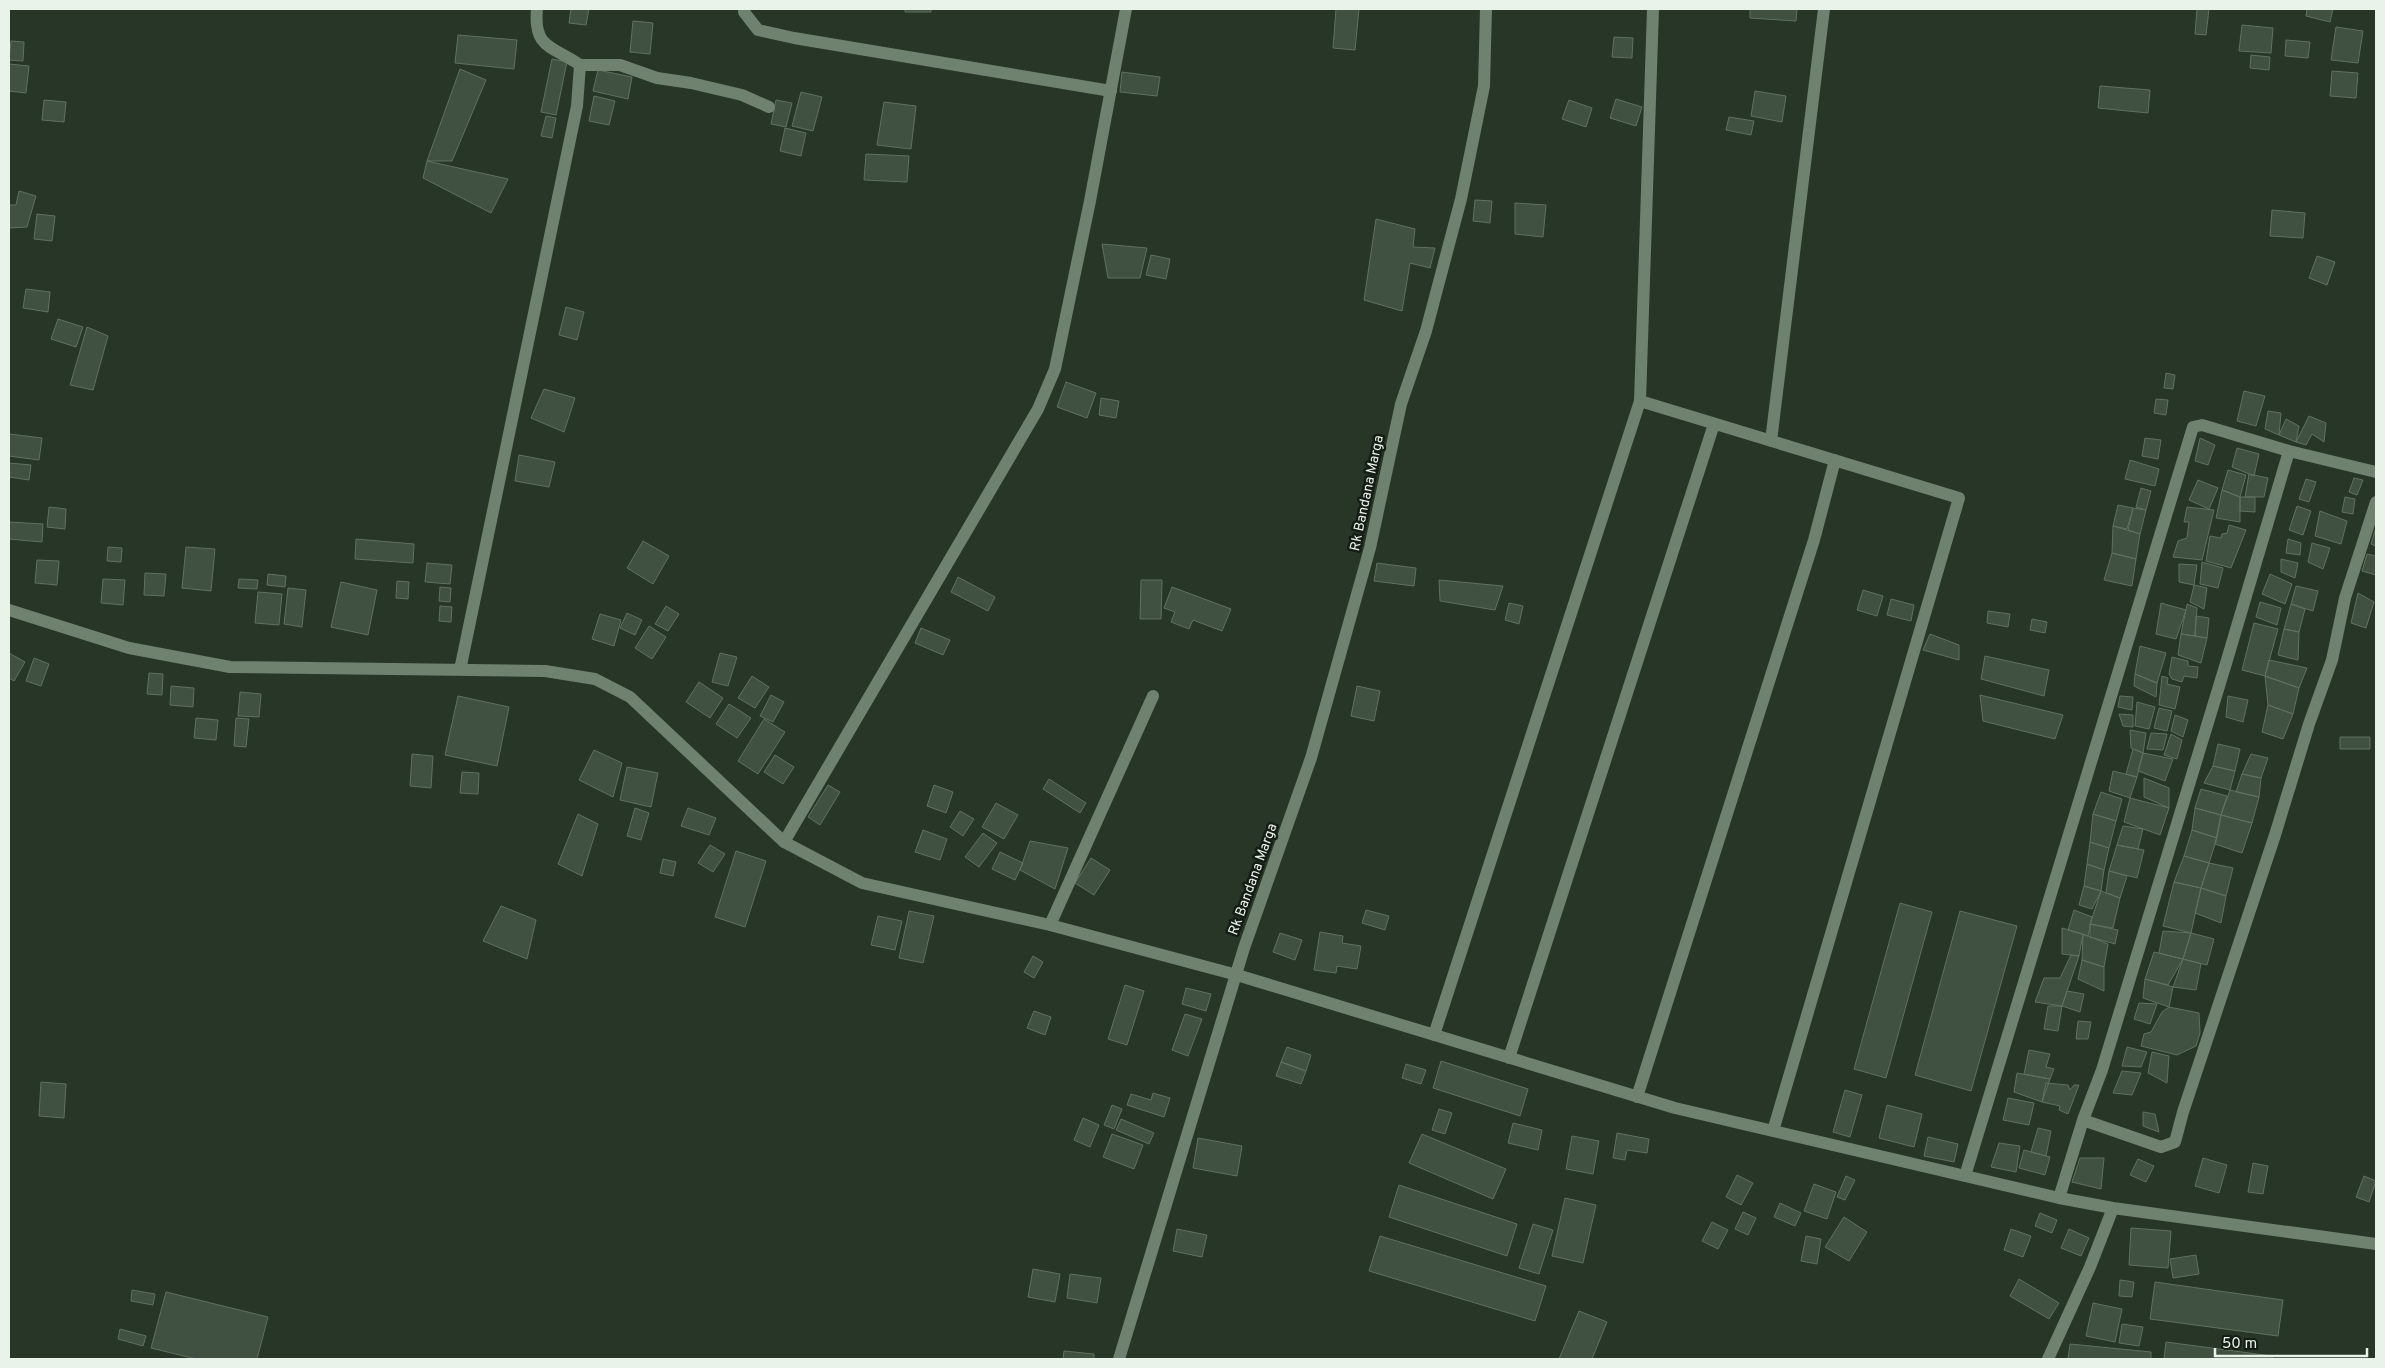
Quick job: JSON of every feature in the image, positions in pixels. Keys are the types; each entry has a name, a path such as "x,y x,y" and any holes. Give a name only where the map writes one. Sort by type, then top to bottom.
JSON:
{"street":[{"path":"537,9 535,27 546,47 580,65 620,65 656,78 691,83 742,95 769,107"},
{"path":"744,9 758,30 1111,91"},
{"path":"784,842 1038,409 1055,369 1126,9"},
{"name":"Rk Bandana Marga","path":"1119,1359 1244,948 1312,758 1370,548 1401,404 1426,331 1451,242 1484,86 1486,9"},
{"path":"1434,1035 1640,401 1653,9"},
{"path":"1771,441 1824,9"},
{"path":"460,670 577,106 580,65"},
{"path":"1640,401 1959,498 1773,1131"},
{"path":"1509,1058 1714,424"},
{"path":"1965,1176 2193,426 2202,425 2376,472"},
{"path":"2059,1198 2083,1120 2105,1061 2289,450"},
{"path":"1637,1097 1814,540 1835,460"},
{"path":"2083,1120 2161,1147 2175,1142 2183,1112 2276,834 2309,724 2332,660 2345,598 2376,502"},
{"path":"9,610 129,648 230,667 545,671 594,679 630,697 784,842 862,883 1050,925 1236,975 1675,1108 2059,1198 2114,1208 2376,1244"},
{"path":"1050,925 1153,696"},
{"path":"2048,1359 2090,1267 2114,1208"}],"building":[{"path":"571,9 589,9 586,25 569,23"},
{"path":"905,9 931,9 931,12 905,12"},
{"path":"1336,9 1359,9 1355,50 1333,48"},
{"path":"1750,9 1797,9 1796,21 1750,18"},
{"path":"2197,9 2209,9 2206,35 2195,34"},
{"path":"2307,9 2333,9 2330,22 2306,16"},
{"path":"633,21 653,23 650,54 630,52"},
{"path":"2242,25 2273,28 2271,53 2239,51"},
{"path":"2336,27 2363,31 2358,63 2331,60"},
{"path":"458,35 517,40 514,69 455,63"},
{"path":"1614,37 1633,38 1632,58 1612,57"},
{"path":"2286,40 2310,42 2308,58 2285,56"},
{"path":"11,41 24,42 23,61 9,60"},
{"path":"2251,55 2270,57 2269,70 2250,68"},
{"path":"552,59 567,62 556,115 541,112"},
{"path":"9,64 29,66 26,93 9,91"},
{"path":"460,69 486,80 452,161 427,161"},
{"path":"598,70 632,77 628,99 593,91"},
{"path":"2332,71 2358,73 2356,98 2330,96"},
{"path":"1122,72 1160,77 1157,96 1120,92"},
{"path":"2100,86 2150,90 2148,113 2098,108"},
{"path":"1755,91 1786,96 1782,122 1751,116"},
{"path":"801,92 822,97 813,131 792,126"},
{"path":"594,96 615,101 609,125 589,121"},
{"path":"1616,99 1642,107 1636,126 1610,118"},
{"path":"44,100 66,102 64,122 42,120"},
{"path":"776,100 792,103 786,127 771,124"},
{"path":"1569,100 1592,108 1586,127 1562,119"},
{"path":"884,102 916,106 911,149 877,145"},
{"path":"546,116 556,118 552,138 541,136"},
{"path":"1729,117 1754,121 1751,135 1726,130"},
{"path":"785,128 806,133 801,156 780,151"},
{"path":"866,154 909,156 907,182 864,180"},
{"path":"427,161 508,179 491,213 423,178"},
{"path":"19,191 36,196 27,227 9,228 9,205 16,205"},
{"path":"1475,200 1492,201 1490,223 1473,221"},
{"path":"1515,203 1546,205 1543,237 1515,234"},
{"path":"2272,210 2305,213 2303,238 2270,236"},
{"path":"37,214 55,216 52,241 34,239"},
{"path":"1376,219 1415,229 1413,247 1435,248 1430,268 1410,263 1402,311 1364,300"},
{"path":"1102,244 1147,248 1140,278 1108,278"},
{"path":"1151,255 1170,259 1166,279 1146,275"},
{"path":"2317,256 2335,262 2327,285 2309,278"},
{"path":"26,289 50,292 48,312 23,308"},
{"path":"566,307 584,312 577,340 559,335"},
{"path":"58,319 83,327 76,347 51,339"},
{"path":"87,327 108,336 93,390 70,385"},
{"path":"2166,373 2175,375 2173,389 2164,388"},
{"path":"1066,382 1096,393 1087,418 1057,407"},
{"path":"544,389 575,398 564,432 531,418"},
{"path":"2244,391 2265,396 2256,426 2237,421"},
{"path":"1101,398 1119,401 1116,418 1099,415"},
{"path":"2156,399 2168,400 2166,415 2154,413"},
{"path":"2268,411 2281,413 2279,435 2265,429"},
{"path":"2309,416 2326,423 2324,442 2312,434 2306,445 2296,442"},
{"path":"2286,419 2299,426 2296,442 2279,435"},
{"path":"9,434 42,438 39,460 9,456"},
{"path":"2145,438 2161,440 2158,459 2142,456"},
{"path":"2200,438 2215,445 2208,465 2195,461"},
{"path":"2237,448 2259,454 2254,476 2232,467"},
{"path":"519,455 555,462 549,487 515,481"},
{"path":"2130,460 2159,469 2155,486 2125,479"},
{"path":"9,463 31,465 29,480 9,477"},
{"path":"2228,470 2246,475 2240,497 2222,490"},
{"path":"2249,474 2268,478 2264,497 2245,497"},
{"path":"2354,478 2363,480 2357,495 2349,492"},
{"path":"2306,479 2316,482 2309,502 2299,499"},
{"path":"2198,480 2218,488 2209,509 2189,500"},
{"path":"2141,488 2151,491 2146,510 2136,507"},
{"path":"2222,490 2240,497 2240,522 2216,518"},
{"path":"2240,497 2255,497 2255,512 2240,511"},
{"path":"2345,497 2355,499 2353,514 2342,512"},
{"path":"2118,505 2133,508 2127,529 2113,526"},
{"path":"2297,506 2311,511 2303,535 2289,530"},
{"path":"49,507 66,509 65,529 47,527"},
{"path":"2187,507 2214,510 2202,560 2173,557 2178,541 2187,538 2189,522 2184,522"},
{"path":"2133,508 2146,510 2140,534 2128,530"},
{"path":"2320,511 2347,521 2341,544 2315,536"},
{"path":"9,522 43,524 42,542 9,539"},
{"path":"2229,525 2246,530 2231,568 2206,561 2210,536 2221,538 2222,534 2227,533"},
{"path":"2113,526 2140,534 2136,559 2112,553"},
{"path":"2376,527 2376,546 2371,544"},
{"path":"356,539 414,544 413,563 355,559"},
{"path":"2288,539 2301,543 2300,555 2286,553"},
{"path":"643,541 669,556 653,584 627,568"},
{"path":"2312,543 2330,548 2323,569 2308,562"},
{"path":"108,547 122,548 121,562 107,561"},
{"path":"186,547 215,549 211,591 182,588"},
{"path":"2112,553 2136,559 2132,586 2104,580"},
{"path":"2367,554 2376,556 2376,575 2362,571"},
{"path":"2281,559 2298,563 2295,578 2281,572"},
{"path":"37,560 59,561 57,585 35,583"},
{"path":"2202,562 2223,568 2218,588 2200,584"},
{"path":"427,563 452,565 450,584 425,582"},
{"path":"1377,563 1416,568 1414,586 1374,581"},
{"path":"2179,564 2197,565 2194,585 2179,582"},
{"path":"145,573 166,574 164,596 144,595"},
{"path":"268,574 286,576 285,587 267,585"},
{"path":"2270,574 2292,584 2285,604 2262,594"},
{"path":"958,577 995,597 988,611 951,592"},
{"path":"103,579 125,580 123,605 101,603"},
{"path":"239,579 258,580 257,589 238,588"},
{"path":"1141,580 1162,580 1161,619 1140,619"},
{"path":"1439,580 1503,586 1495,610 1440,601"},
{"path":"397,581 409,582 408,599 396,598"},
{"path":"341,582 377,590 368,635 331,627"},
{"path":"2194,585 2207,588 2204,609 2190,602"},
{"path":"2296,586 2318,591 2313,611 2291,604"},
{"path":"440,587 451,588 450,602 439,601"},
{"path":"1172,587 1231,609 1222,631 1193,620 1189,629 1171,622 1175,612 1164,608"},
{"path":"288,588 306,590 302,627 284,624"},
{"path":"1863,590 1883,596 1877,616 1857,610"},
{"path":"258,592 282,594 279,625 255,623"},
{"path":"2358,593 2374,602 2366,628 2351,623"},
{"path":"1891,599 1914,605 1911,621 1887,615"},
{"path":"2260,602 2281,608 2277,625 2256,617"},
{"path":"1509,603 1523,606 1519,624 1505,620"},
{"path":"2161,603 2186,610 2176,639 2156,634"},
{"path":"2187,604 2197,608 2195,636 2181,634"},
{"path":"2291,604 2305,609 2299,632 2284,629"},
{"path":"440,606 452,607 451,622 439,621"},
{"path":"666,606 679,614 668,631 655,624"},
{"path":"1988,611 2010,614 2008,627 1987,623"},
{"path":"627,613 642,620 635,635 620,628"},
{"path":"600,614 621,620 614,646 592,639"},
{"path":"2196,616 2209,618 2207,638 2195,636"},
{"path":"2032,619 2047,622 2045,633 2030,630"},
{"path":"2254,623 2278,629 2265,676 2242,670"},
{"path":"649,626 666,637 652,659 635,648"},
{"path":"921,628 950,640 943,655 915,643"},
{"path":"2284,629 2299,632 2298,660 2278,655"},
{"path":"1930,634 1959,645 1959,660 1923,650"},
{"path":"2181,634 2207,638 2201,663 2178,655"},
{"path":"2140,646 2166,653 2157,683 2135,674"},
{"path":"9,653 25,662 14,681 9,678"},
{"path":"720,653 737,657 728,686 712,682"},
{"path":"1985,656 2049,670 2044,696 1981,679"},
{"path":"2172,657 2188,661 2188,666 2198,667 2197,678 2184,676 2182,682 2172,679 2169,674"},
{"path":"34,658 49,664 41,686 26,681"},
{"path":"2269,660 2307,668 2299,688 2265,676"},
{"path":"149,673 163,674 162,695 147,694"},
{"path":"2135,674 2157,683 2156,697 2134,686"},
{"path":"752,676 769,687 755,708 738,698"},
{"path":"2162,676 2168,678 2167,684 2180,687 2175,709 2159,705"},
{"path":"2265,676 2299,688 2293,714 2268,705"},
{"path":"699,682 723,698 710,718 686,702"},
{"path":"171,686 194,688 193,707 170,705"},
{"path":"1357,686 1380,691 1374,721 1351,716"},
{"path":"240,692 261,694 259,717 238,716"},
{"path":"771,695 784,702 773,722 760,716"},
{"path":"1980,695 2063,715 2055,739 1983,721"},
{"path":"458,696 509,707 497,766 445,755"},
{"path":"2120,696 2133,697 2132,710 2118,707"},
{"path":"2228,696 2248,700 2243,722 2226,717"},
{"path":"2137,702 2155,707 2149,729 2135,726"},
{"path":"729,704 751,718 737,738 716,724"},
{"path":"2268,705 2293,714 2283,739 2262,732"},
{"path":"2159,708 2172,711 2167,731 2154,728"},
{"path":"2119,714 2133,715 2133,727 2123,726"},
{"path":"2175,715 2188,720 2183,737 2171,731"},
{"path":"196,718 218,720 216,740 194,738"},
{"path":"236,718 249,719 246,747 234,746"},
{"path":"764,719 785,732 758,774 738,761"},
{"path":"2130,730 2146,733 2143,753 2131,748"},
{"path":"2151,733 2167,734 2163,750 2147,749"},
{"path":"2171,734 2182,740 2177,759 2164,755"},
{"path":"2340,737 2370,737 2370,749 2340,749"},
{"path":"2218,744 2240,749 2235,771 2213,766"},
{"path":"2133,749 2143,753 2137,777 2126,774"},
{"path":"594,750 622,763 613,797 579,780"},
{"path":"2143,753 2173,759 2165,781 2138,771"},
{"path":"412,754 433,756 431,788 410,786"},
{"path":"2251,754 2268,758 2261,778 2242,774"},
{"path":"775,755 794,767 783,784 764,772"},
{"path":"2213,766 2235,771 2230,790 2204,783"},
{"path":"627,767 658,773 651,807 620,800"},
{"path":"2113,771 2137,777 2130,798 2109,791"},
{"path":"462,772 479,773 478,794 460,793"},
{"path":"2242,774 2261,778 2259,797 2236,792"},
{"path":"2144,778 2169,788 2169,808 2144,797"},
{"path":"1049,779 1086,803 1080,813 1043,789"},
{"path":"828,785 840,792 820,825 808,817"},
{"path":"934,785 953,792 946,813 927,806"},
{"path":"2201,789 2227,796 2221,815 2195,808"},
{"path":"2230,790 2259,797 2252,823 2221,815"},
{"path":"2101,792 2122,799 2116,821 2093,814"},
{"path":"2130,798 2169,808 2160,835 2124,822"},
{"path":"996,803 1018,815 1004,839 982,827"},
{"path":"635,808 649,813 641,840 627,836"},
{"path":"688,808 716,818 709,835 681,826"},
{"path":"2195,808 2221,815 2217,838 2192,830"},
{"path":"960,811 974,819 963,836 950,827"},
{"path":"578,814 598,824 582,876 558,864"},
{"path":"2093,814 2116,821 2109,848 2090,842"},
{"path":"2221,815 2252,823 2242,853 2215,844"},
{"path":"2123,826 2143,829 2138,849 2117,845"},
{"path":"923,830 947,839 940,860 915,852"},
{"path":"2192,830 2217,838 2209,863 2184,856"},
{"path":"983,833 997,843 979,867 965,857"},
{"path":"1030,841 1068,848 1055,889 1020,870"},
{"path":"2090,842 2109,848 2104,870 2087,864"},
{"path":"710,845 725,854 713,872 698,863"},
{"path":"2117,845 2144,850 2137,878 2109,871"},
{"path":"736,851 766,861 745,927 715,917"},
{"path":"1000,852 1023,863 1015,880 992,869"},
{"path":"2184,856 2209,863 2201,888 2174,882"},
{"path":"1091,858 1110,870 1094,895 1075,883"},
{"path":"663,859 676,862 673,876 660,873"},
{"path":"2209,863 2233,868 2226,896 2201,888"},
{"path":"2087,864 2104,870 2101,891 2084,886"},
{"path":"2109,871 2127,876 2120,898 2106,893"},
{"path":"2174,882 2201,888 2191,933 2163,926"},
{"path":"2084,886 2101,891 2092,909 2079,905"},
{"path":"2201,888 2226,896 2221,923 2195,913"},
{"path":"2101,891 2120,898 2113,928 2090,924"},
{"path":"1900,903 1932,912 1886,1078 1854,1069"},
{"path":"501,906 536,920 527,959 483,941"},
{"path":"1366,910 1389,916 1385,930 1362,923"},
{"path":"2074,910 2092,917 2088,936 2068,930"},
{"path":"909,911 934,916 923,963 899,958"},
{"path":"1960,911 2017,926 1971,1091 1915,1075"},
{"path":"878,916 902,921 895,950 871,945"},
{"path":"2090,924 2118,930 2115,944 2090,937"},
{"path":"2062,928 2083,934 2079,956 2062,954"},
{"path":"2163,931 2191,933 2183,959 2159,953"},
{"path":"1320,932 1343,936 1342,943 1361,946 1357,969 1337,966 1336,973 1314,970"},
{"path":"1280,933 1302,940 1295,960 1273,952"},
{"path":"2191,933 2214,939 2207,965 2183,959"},
{"path":"2083,934 2108,944 2104,967 2082,960"},
{"path":"2154,952 2183,959 2168,985 2145,979"},
{"path":"2071,955 2079,956 2062,1006 2035,1002 2044,978 2060,978"},
{"path":"1033,956 1043,962 1034,978 1024,972"},
{"path":"2183,959 2201,964 2196,990 2173,987"},
{"path":"2082,960 2104,967 2104,991 2078,979"},
{"path":"2145,979 2173,987 2169,1007 2143,998"},
{"path":"1125,985 1144,991 1127,1045 1108,1039"},
{"path":"1186,988 1211,994 1206,1011 1182,1004"},
{"path":"2067,991 2084,994 2080,1012 2062,1006"},
{"path":"2139,1003 2157,1004 2150,1024 2134,1019"},
{"path":"2048,1006 2062,1006 2058,1031 2044,1029"},
{"path":"2169,1007 2199,1013 2200,1033 2196,1046 2177,1055 2141,1046 2144,1034 2151,1032 2162,1012"},
{"path":"1034,1011 1051,1017 1045,1035 1027,1028"},
{"path":"1185,1014 1202,1019 1188,1056 1172,1050"},
{"path":"2078,1021 2091,1022 2088,1039 2076,1039"},
{"path":"1287,1047 1311,1055 1306,1071 1281,1062"},
{"path":"2127,1047 2147,1052 2141,1067 2122,1066"},
{"path":"2029,1050 2050,1054 2046,1067 2054,1069 2050,1079 2024,1074"},
{"path":"2152,1052 2169,1056 2167,1083 2148,1073"},
{"path":"1441,1061 1528,1089 1520,1116 1433,1088"},
{"path":"1281,1062 1306,1071 1301,1084 1276,1076"},
{"path":"1406,1064 1426,1070 1421,1084 1402,1078"},
{"path":"2122,1071 2141,1073 2132,1095 2113,1093"},
{"path":"2017,1073 2050,1079 2042,1102 2014,1092"},
{"path":"41,1082 66,1084 64,1118 39,1116"},
{"path":"2046,1083 2068,1085 2070,1090 2074,1085 2079,1085 2068,1114 2059,1110 2060,1106 2042,1102"},
{"path":"1845,1090 1862,1095 1850,1137 1833,1132"},
{"path":"1153,1093 1170,1098 1164,1117 1127,1105 1131,1094 1151,1100"},
{"path":"2008,1098 2034,1103 2029,1125 2003,1120"},
{"path":"1112,1105 1122,1109 1114,1129 1104,1125"},
{"path":"1887,1105 1922,1114 1914,1147 1879,1138"},
{"path":"1439,1109 1452,1113 1445,1134 1432,1130"},
{"path":"2143,1112 2155,1114 2159,1132 2143,1126"},
{"path":"1083,1118 1099,1125 1090,1147 1074,1140"},
{"path":"1121,1119 1154,1133 1149,1144 1116,1130"},
{"path":"1513,1123 1542,1130 1538,1150 1508,1143"},
{"path":"2038,1128 2051,1131 2046,1156 2031,1152"},
{"path":"1617,1133 1649,1139 1647,1153 1627,1150 1625,1160 1613,1158"},
{"path":"1112,1134 1143,1145 1134,1169 1103,1157"},
{"path":"1422,1134 1506,1169 1493,1199 1409,1163"},
{"path":"1572,1136 1599,1141 1593,1174 1566,1169"},
{"path":"1928,1137 1958,1144 1954,1162 1924,1156"},
{"path":"1198,1138 1242,1146 1237,1176 1193,1168"},
{"path":"1999,1143 2020,1146 2016,1172 1991,1167"},
{"path":"2024,1150 2050,1157 2045,1175 2019,1168"},
{"path":"2080,1158 2104,1158 2101,1189 2072,1182"},
{"path":"2203,1158 2227,1165 2219,1193 2195,1186"},
{"path":"2138,1159 2154,1166 2146,1182 2130,1175"},
{"path":"2253,1163 2268,1166 2263,1194 2248,1192"},
{"path":"1737,1175 1753,1183 1741,1205 1726,1197"},
{"path":"1846,1176 1855,1180 1845,1200 1837,1197"},
{"path":"2364,1176 2376,1181 2369,1202 2356,1197"},
{"path":"1814,1184 1836,1192 1827,1219 1804,1211"},
{"path":"1399,1185 1517,1224 1507,1256 1389,1217"},
{"path":"1565,1198 1596,1205 1583,1263 1552,1256"},
{"path":"1780,1203 1801,1213 1795,1226 1774,1217"},
{"path":"1743,1212 1756,1218 1748,1235 1735,1229"},
{"path":"2040,1213 2057,1220 2052,1233 2035,1226"},
{"path":"1844,1217 1867,1232 1849,1261 1825,1247"},
{"path":"1712,1222 1728,1230 1718,1249 1702,1241"},
{"path":"1533,1224 1553,1230 1539,1274 1519,1268"},
{"path":"2131,1228 2171,1231 2168,1268 2129,1265"},
{"path":"1177,1229 1207,1235 1202,1257 1173,1251"},
{"path":"2011,1229 2031,1236 2023,1257 2004,1250"},
{"path":"2069,1229 2089,1238 2081,1256 2061,1248"},
{"path":"1380,1236 1546,1286 1535,1321 1369,1271"},
{"path":"1806,1236 1821,1239 1817,1264 1801,1261"},
{"path":"2196,1255 2199,1274 2173,1278 2170,1259"},
{"path":"1033,1269 1060,1274 1055,1302 1028,1297"},
{"path":"1070,1274 1101,1278 1097,1303 1067,1298"},
{"path":"2019,1279 2059,1303 2049,1319 2010,1296"},
{"path":"2120,1280 2134,1282 2132,1297 2119,1296"},
{"path":"2155,1282 2283,1300 2278,1336 2150,1319"},
{"path":"132,1290 155,1294 153,1305 131,1301"},
{"path":"166,1292 268,1317 257,1359 196,1359 151,1348"},
{"path":"2093,1303 2122,1309 2115,1342 2086,1336"},
{"path":"1579,1311 1607,1322 1592,1359 1559,1359"},
{"path":"2122,1324 2143,1327 2139,1346 2119,1343"},
{"path":"120,1329 146,1336 143,1346 118,1339"},
{"path":"2166,1342 2272,1356 2272,1359 2164,1359"},
{"path":"2070,1344 2151,1352 2151,1359 2068,1359"},
{"path":"1064,1351 1094,1354 1094,1359 1063,1359"}]}
